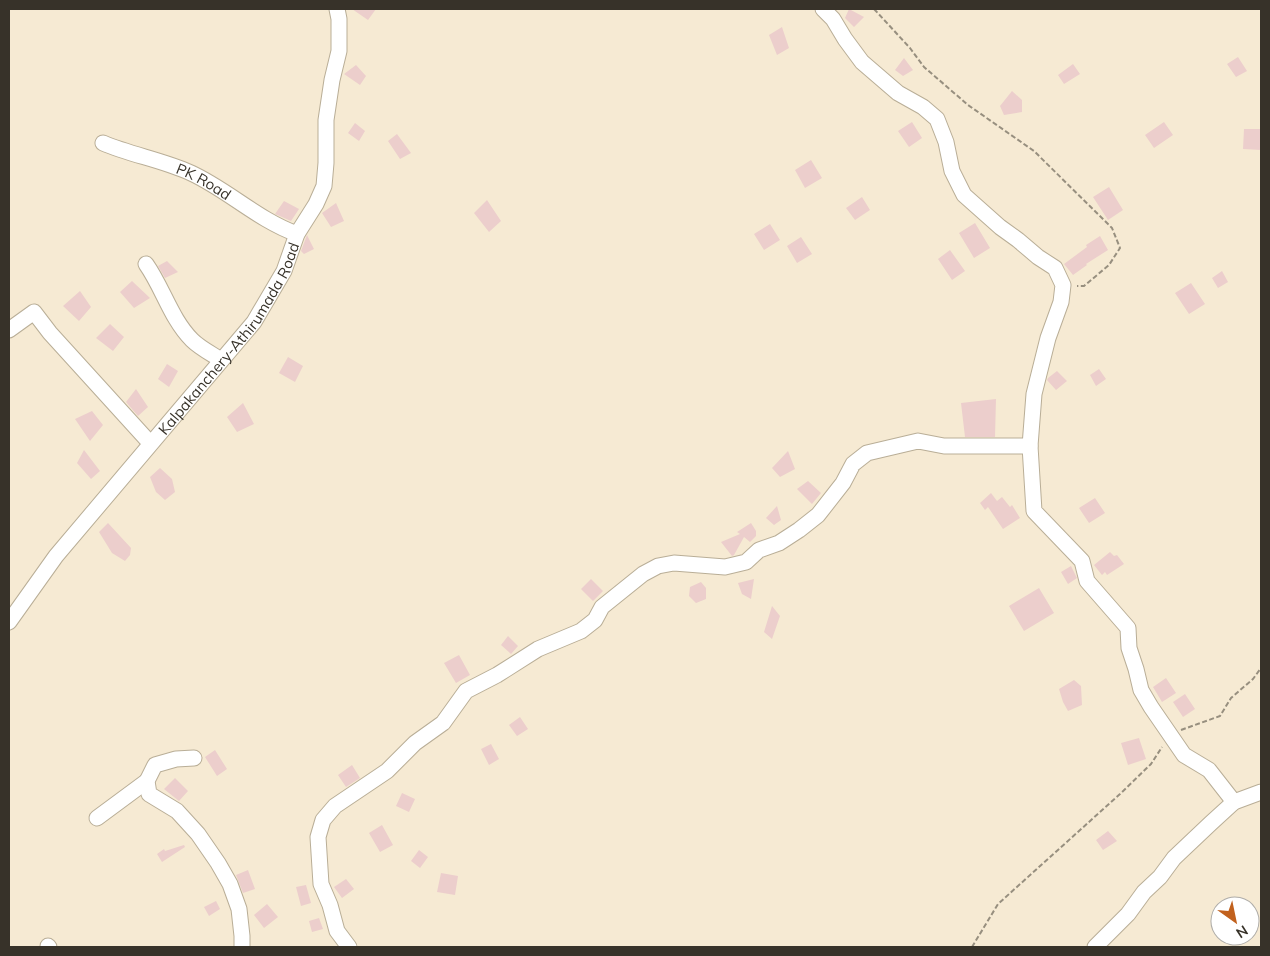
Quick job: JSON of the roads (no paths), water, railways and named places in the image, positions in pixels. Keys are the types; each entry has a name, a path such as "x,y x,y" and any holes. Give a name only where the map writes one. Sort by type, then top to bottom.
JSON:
{"street":[{"name":"Kalpakanchery-Athirumada Road","path":"9,622 56,556 254,322 284,271 297,234 316,204 324,186 326,120 332,80 339,51 339,19 337,9"},
{"path":"823,9 833,19 862,62 898,93 923,107 937,119 946,142 952,171 964,195 1000,227 1054,268 1063,285 1061,302 1048,338 1034,394 1030,446 1034,512 1082,560 1087,581 1128,628 1129,648 1141,690 1184,755 1209,770 1234,802"},
{"name":"PK Road","path":"103,143 190,172 278,227 297,234"},
{"path":"146,264 154,275 183,329 193,341 221,360"},
{"path":"9,330 34,312 50,333 150,443"},
{"path":"349,947 338,931 321,884 318,838 323,820 335,806 387,771 415,743 443,723 466,691 497,675 538,649 581,631 595,620 602,607 615,595 643,574 658,566 674,563 725,568 746,562 759,550 779,543 818,515 843,482 853,464 867,453 918,442 944,446 1030,446"},
{"path":"98,818 147,781 155,765 176,759 194,758"},
{"path":"147,781 149,794 176,811 198,834 218,863 230,884 239,909 242,947"},
{"path":"1095,947 1128,914 1144,892 1160,877 1174,858 1234,802 1261,792"}]}
